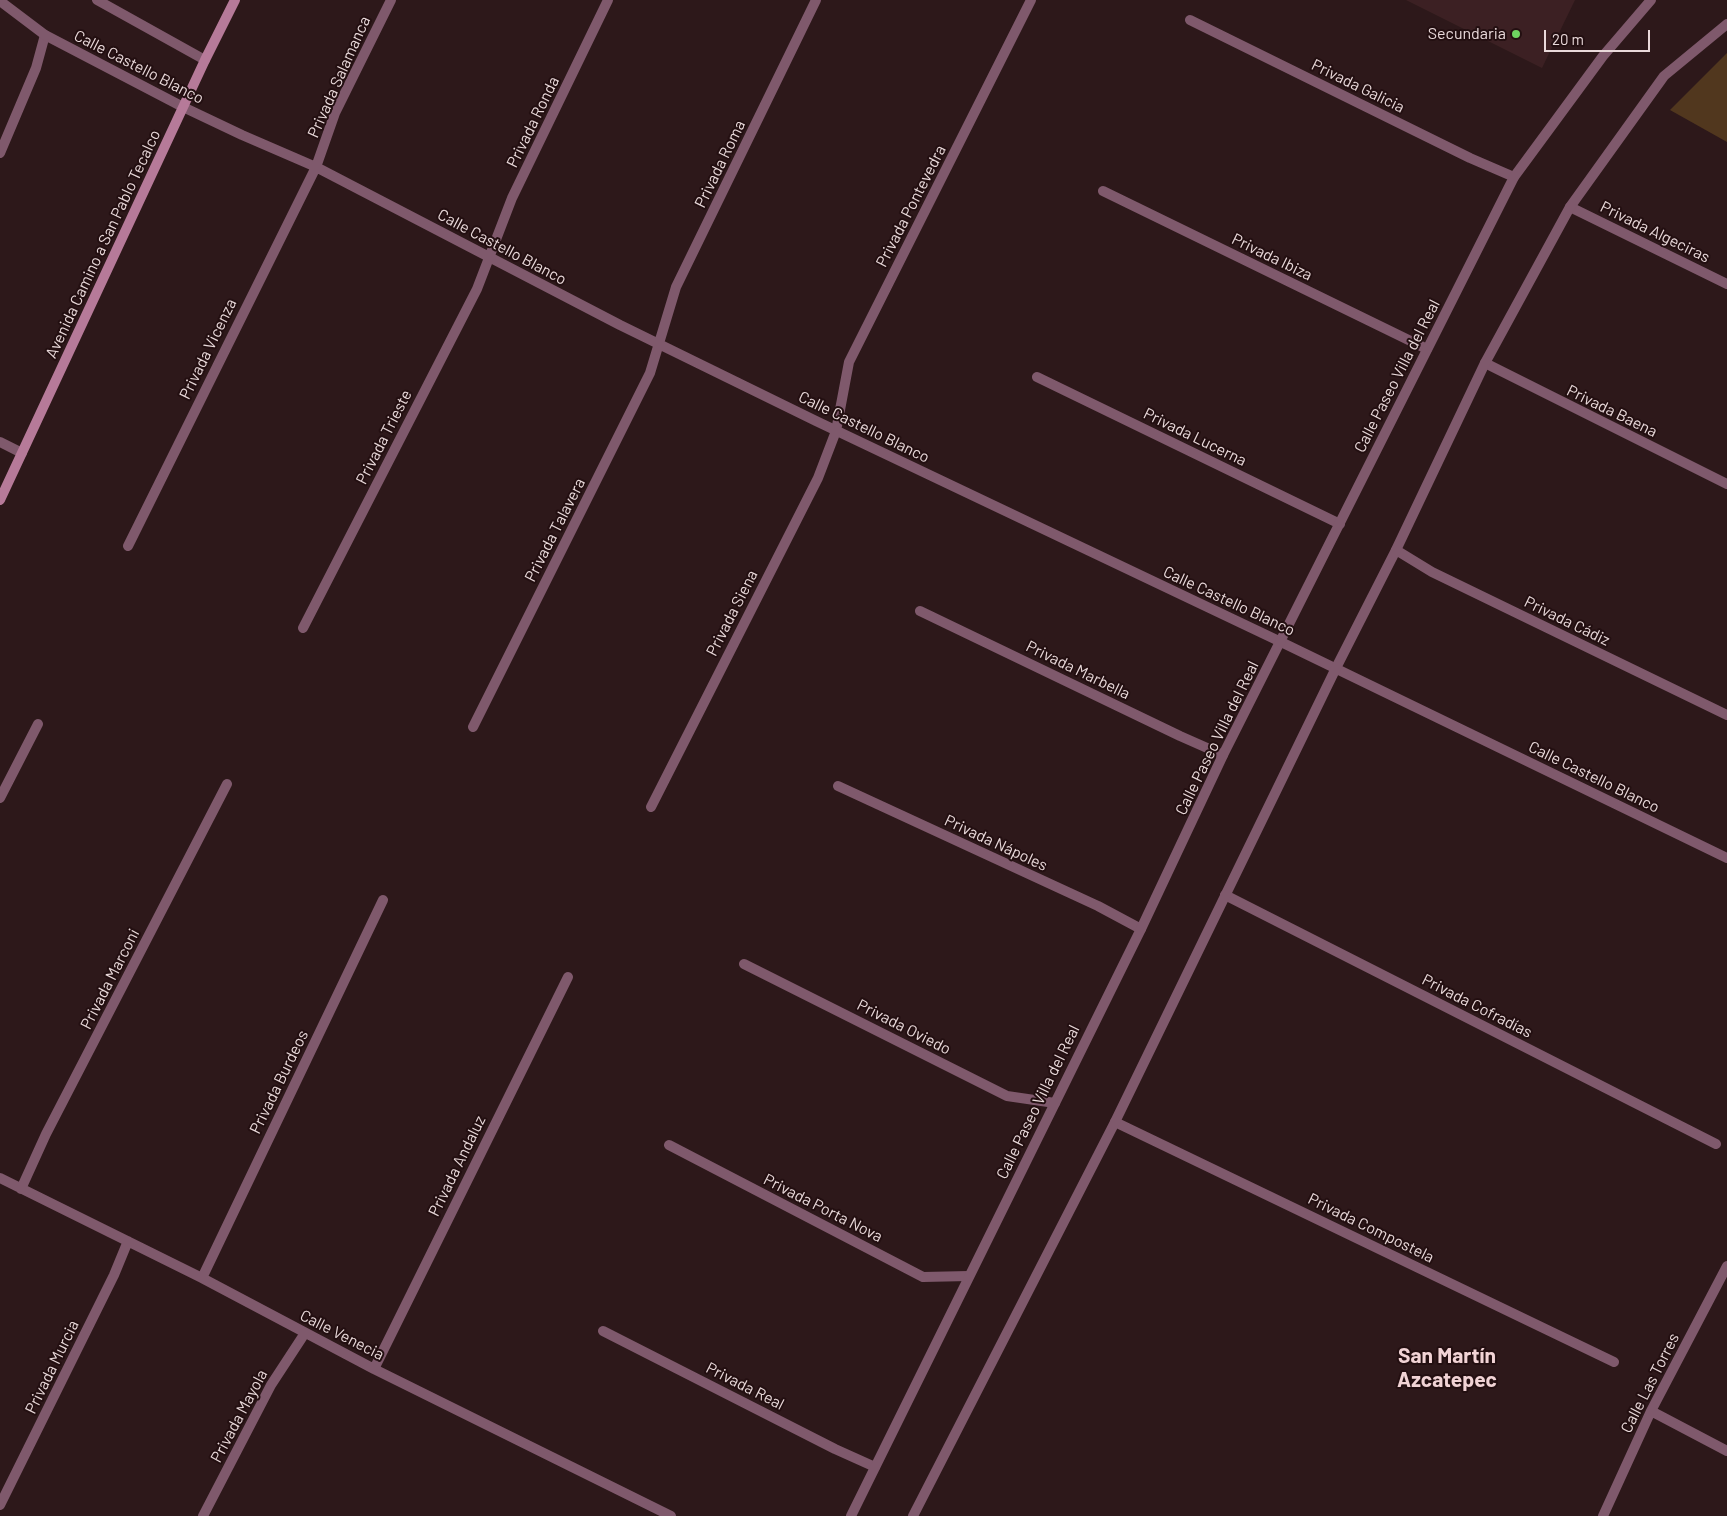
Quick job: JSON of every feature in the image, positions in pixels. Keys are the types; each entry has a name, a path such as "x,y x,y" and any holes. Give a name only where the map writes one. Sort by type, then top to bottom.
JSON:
{"main road":[{"name":"Avenida Camino a San Pablo Tecalco","path":"0,500 234,0"}],"street":[{"name":"Calle Castello Blanco","path":"0,0 45,35 183,107 316,167 489,258 659,344 836,431 1336,668 1727,858"},
{"path":"97,0 205,60"},
{"name":"Privada Salamanca","path":"316,167 335,113 391,0"},
{"name":"Privada Ronda","path":"489,258 512,198 608,0"},
{"name":"Privada Roma","path":"659,344 676,287 816,0"},
{"name":"Privada Pontevedra","path":"836,431 849,362 1031,0"},
{"name":"Calle Paseo Villa del Real","path":"851,1516 1141,929 1223,755 1514,177 1603,56 1651,0"},
{"name":"Privada Galicia","path":"1190,20 1470,158 1514,177"},
{"path":"913,1516 1115,1122 1336,668 1396,550 1485,363 1570,207 1664,76 1727,24"},
{"path":"0,153 36,68 45,35"},
{"name":"Privada Vicenza","path":"128,546 316,167"},
{"name":"Privada Ibiza","path":"1103,191 1427,349"},
{"name":"Privada Algeciras","path":"1570,207 1727,284"},
{"name":"Privada Trieste","path":"303,628 477,289 489,258"},
{"name":"Privada Talavera","path":"473,727 650,373 659,344"},
{"name":"Privada Baena","path":"1485,363 1727,484"},
{"name":"Privada Lucerna","path":"1037,377 1340,524"},
{"name":"Privada Siena","path":"651,807 818,478 836,431"},
{"path":"0,442 22,453"},
{"name":"Privada Cádiz","path":"1396,550 1432,572 1727,715"},
{"name":"Privada Marbella","path":"920,611 1223,755"},
{"path":"0,798 38,724"},
{"name":"Privada Marconi","path":"21,1189 46,1134 227,784"},
{"name":"Privada Nápoles","path":"838,786 1098,906 1141,929"},
{"name":"Privada Cofradías","path":"1225,895 1716,1144"},
{"name":"Privada Burdeos","path":"202,1278 384,900"},
{"name":"Privada Oviedo","path":"744,964 1007,1096 1054,1103"},
{"name":"Privada Andaluz","path":"374,1369 568,977"},
{"name":"Privada Compostela","path":"1115,1122 1614,1362"},
{"name":"Privada Porta Nova","path":"669,1145 923,1277 969,1276"},
{"name":"Calle Venecia","path":"0,1178 202,1278 374,1369 671,1516"},
{"name":"Privada Murcia","path":"0,1505 114,1275 128,1242"},
{"name":"Calle Las Torres","path":"1603,1516 1651,1411 1727,1266"},
{"name":"Privada Real","path":"603,1331 875,1467"},
{"name":"Privada Mayola","path":"203,1516 271,1385 305,1333"},
{"path":"1651,1411 1727,1451"}],"shaded area":[{"name":"Secundaria","path":"1406,0 1575,0 1542,68"},
{"path":"1727,53 1727,142 1670,110"}],"place":[{"name":"Secundaria","path":"1516,34"}],"district":[{"name":"San Martín Azcatepec","path":"1447,1368"}]}
